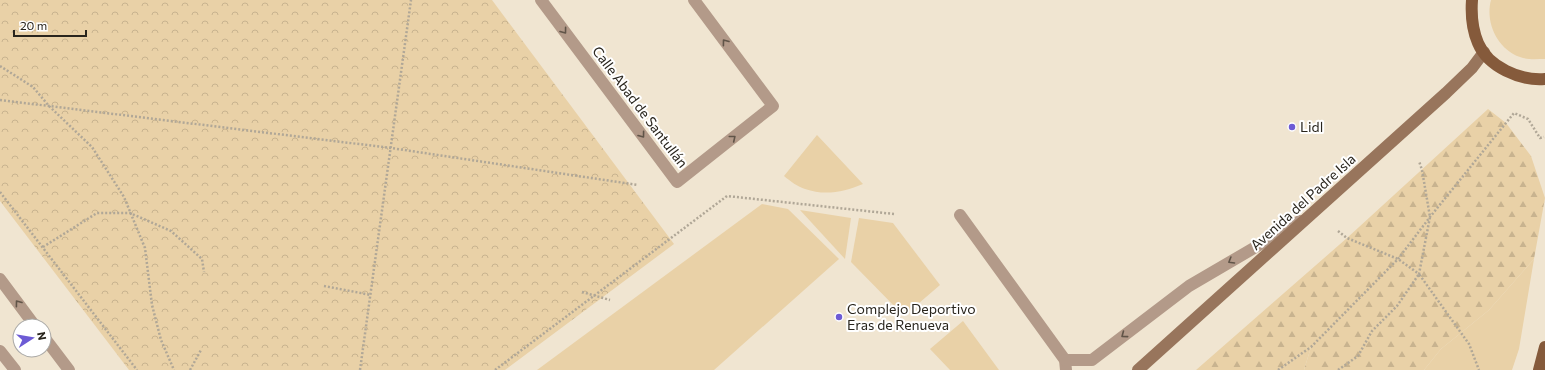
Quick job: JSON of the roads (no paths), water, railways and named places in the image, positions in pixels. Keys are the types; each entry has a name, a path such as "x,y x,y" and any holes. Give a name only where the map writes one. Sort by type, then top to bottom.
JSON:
{"main road":[{"path":"1472,0 1471,13 1475,33 1478,43 1484,52 1498,66 1511,73 1527,79 1545,80"},
{"name":"Avenida del Padre Isla","path":"1138,370 1446,93 1472,68 1484,52"},
{"path":"1539,370 1545,347"}],"street":[{"name":"Calle Abad de Santullán","path":"541,0 677,182 772,106 694,0"},
{"path":"960,215 1066,365 1092,360 1189,286 1313,213"},
{"path":"0,279 30,318"},
{"path":"52,348 69,370"},
{"path":"0,351 14,370"}],"place":[{"name":"Lidl","path":"1292,127"},
{"name":"Complejo Deportivo Eras de Renueva","path":"839,317"}]}
